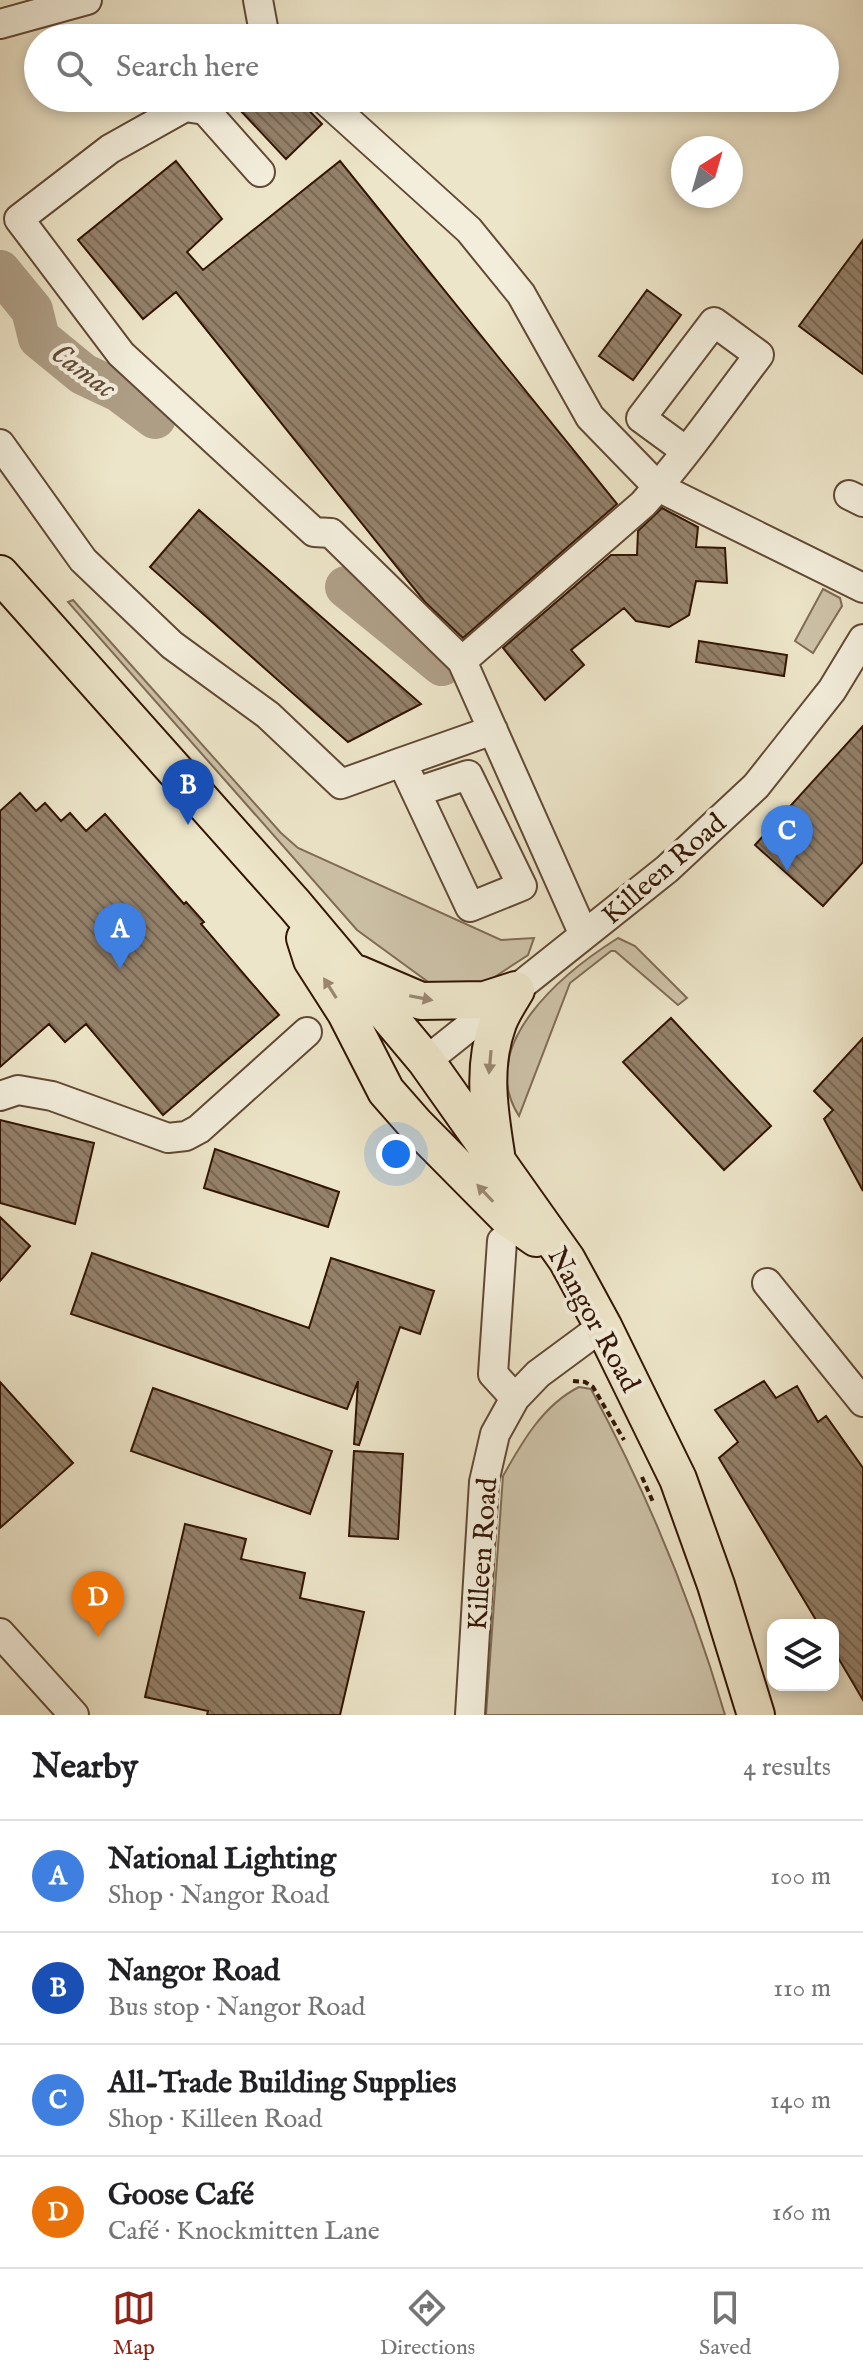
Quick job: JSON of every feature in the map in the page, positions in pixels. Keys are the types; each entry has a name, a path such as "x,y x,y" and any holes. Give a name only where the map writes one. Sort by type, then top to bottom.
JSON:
{"main road":[{"name":"Nangor Road","path":"0,574 295,905 426,1061 567,1260 678,1479 716,1585 756,1715"},
{"path":"295,905 312,960 346,1013 386,1091 509,1219 567,1260"},
{"path":"350,970 421,1001 485,1000 516,990"},
{"path":"498,1163 488,1108 488,1058 498,1022 516,990"}],"street":[{"path":"0,24 87,0"},
{"path":"258,0 262,24"},
{"path":"176,112 110,149 19,219 121,354 314,532 331,533 462,661 584,935"},
{"path":"207,112 260,172"},
{"path":"338,112 469,230 521,294 590,417 658,487 863,588"},
{"path":"462,661 643,504 658,487 686,451 759,355 714,322 641,418 686,451"},
{"path":"0,444 83,560 172,645 268,715 341,784 493,730"},
{"name":"Killeen Road","path":"426,1061 667,869 756,786 832,690 863,639"},
{"path":"402,762 416,792 470,907 522,886 468,775 416,792"},
{"path":"0,1096 18,1090 52,1096 168,1138 186,1136 199,1129 307,1032"},
{"path":"502,1241 493,1374 515,1398"},
{"path":"767,1283 863,1402"},
{"name":"Killeen Road","path":"470,1715 484,1482 495,1434 515,1398 538,1374 603,1326"},
{"path":"0,1633 74,1715"}],"path":[{"path":"570,1381 585,1382 593,1387 631,1453"},
{"path":"637,1465 653,1503"}],"shaded area":[{"path":"823,589 840,598 842,606 813,653 795,641"},
{"path":"73,600 281,833 298,848 501,940 534,938 528,955 487,982 431,984 357,930 68,602"},
{"path":"618,938 635,946 687,998 678,1005 615,951 611,951 570,983 519,1116 508,1089 508,1063 516,1037 531,1013 551,991 573,970"},
{"path":"579,1387 591,1389 649,1508 683,1590 725,1715 486,1715 503,1476 544,1414"}],"building":[{"path":"242,112 310,112 322,124 286,159"},
{"path":"176,161 222,219 187,252 203,270 340,161 617,504 463,638 425,602 176,292 143,319 78,240"},
{"path":"863,240 863,374 799,326"},
{"path":"647,290 681,315 633,380 599,356"},
{"path":"662,508 698,527 696,547 725,548 727,583 696,581 689,615 669,627 636,621 624,608 571,650 584,665 545,700 503,648 611,555 637,555 638,531"},
{"path":"199,510 421,704 348,742 150,567"},
{"path":"699,641 787,655 784,676 696,662"},
{"path":"863,726 863,862 823,906 755,845"},
{"path":"20,793 36,811 45,803 61,821 70,813 86,831 105,814 184,904 186,902 204,922 201,924 279,1015 163,1115 86,1024 65,1042 49,1024 0,1067 0,811"},
{"path":"671,1018 771,1126 724,1170 623,1062"},
{"path":"863,1038 863,1191 824,1119 833,1110 814,1091"},
{"path":"0,1120 94,1143 75,1224 0,1203"},
{"path":"215,1149 339,1192 328,1227 204,1188"},
{"path":"0,1217 30,1246 0,1281"},
{"path":"92,1253 309,1328 331,1258 434,1291 420,1334 400,1327 359,1445 354,1444 358,1381 347,1409 71,1314"},
{"path":"764,1381 776,1398 797,1386 818,1422 826,1416 863,1468 863,1700 839,1659 839,1619 815,1619 719,1458 738,1442 715,1410"},
{"path":"0,1382 73,1463 0,1528"},
{"path":"153,1388 332,1451 310,1514 131,1451"},
{"path":"354,1451 403,1454 398,1539 349,1536"},
{"path":"185,1524 246,1539 241,1559 305,1573 300,1598 364,1612 340,1715 207,1715 208,1711 145,1697"}],"waterway":[{"name":"Camac","path":"0,271 32,310 39,338 83,374 119,391 155,418"},
{"name":"Camac","path":"346,587 442,665"}],"place":[{"name":"Nangor Road","path":"188,825"},
{"name":"All-Trade Building Supplies","path":"787,871"},
{"name":"National Lighting","path":"120,969"},
{"name":"Goose Café","path":"98,1637"}]}
